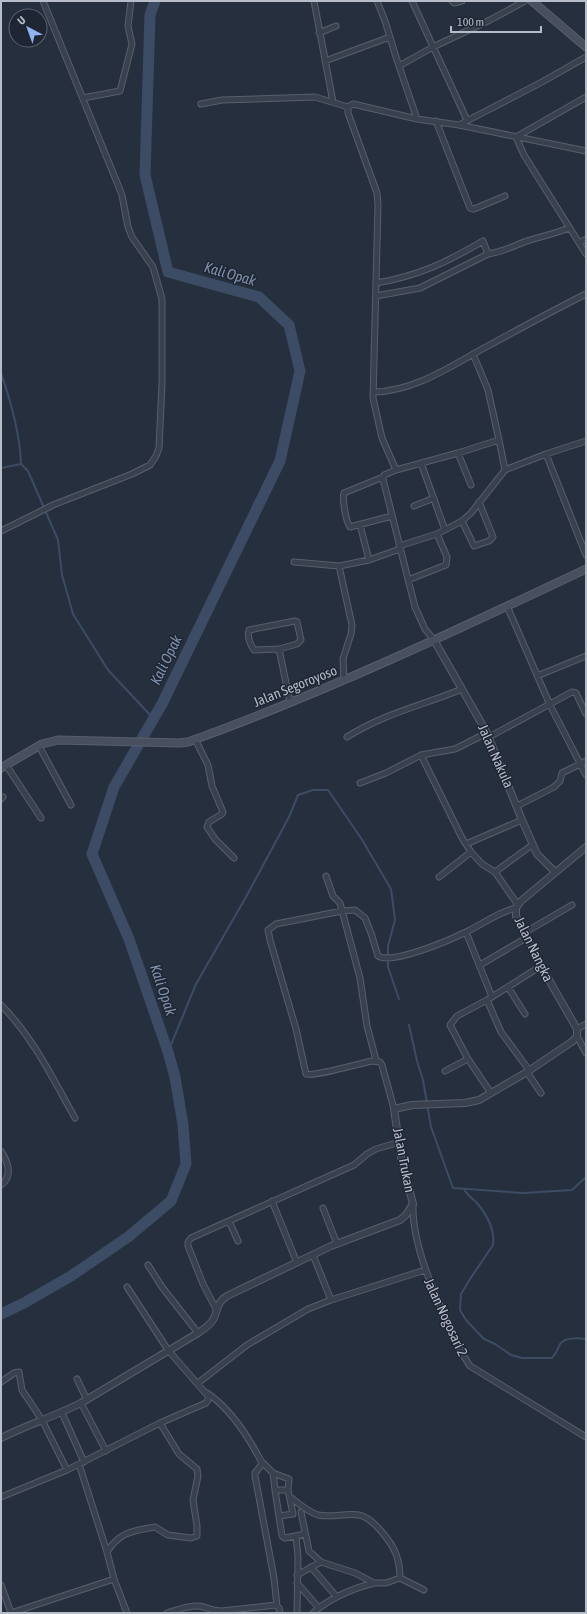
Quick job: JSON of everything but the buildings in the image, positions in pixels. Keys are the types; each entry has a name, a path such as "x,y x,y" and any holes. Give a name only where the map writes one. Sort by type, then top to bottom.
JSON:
{"main road":[{"path":"532,1 586,46"},
{"name":"Jalan Segoroyoso","path":"3,766 39,746 58,740 70,739 180,743 196,739 344,680 586,570"}],"street":[{"path":"1,531 53,505 132,474 154,462 159,448 162,384 162,299 153,267 130,232 125,217 122,196 43,1"},
{"path":"83,98 120,90 132,44 128,26 131,1"},
{"path":"314,1 333,102"},
{"path":"377,1 385,20 417,119"},
{"path":"412,1 467,120"},
{"path":"452,1 462,1"},
{"path":"399,66 433,46 490,20 525,1"},
{"path":"319,33 336,26"},
{"path":"325,61 390,37"},
{"path":"459,125 542,82 586,56"},
{"path":"201,104 222,100 315,97 348,107 353,104 417,119 459,125 586,151"},
{"path":"516,137 586,97"},
{"path":"348,107 348,113 377,193 374,406 382,438 396,470"},
{"path":"436,121 470,208 474,209 505,196"},
{"path":"516,137 524,156 586,254"},
{"path":"376,296 420,288 488,254 499,253 569,228"},
{"path":"579,243 586,239"},
{"path":"376,283 424,272 484,241 488,254"},
{"path":"374,392 406,388 586,294"},
{"path":"473,354 488,390 505,470"},
{"path":"392,516 350,527 343,498 344,493 396,470 499,440"},
{"path":"294,562 339,566 369,560 437,534 462,521 471,513 505,470 546,454 586,441"},
{"path":"458,453 471,485"},
{"path":"546,454 586,556"},
{"path":"421,463 445,530"},
{"path":"383,477 408,580 421,622 434,640"},
{"path":"414,506 434,498"},
{"path":"462,521 474,546 489,542 493,537 479,502"},
{"path":"360,525 369,560"},
{"path":"408,580 446,565 447,557 437,534"},
{"path":"339,566 352,625 343,659 344,680"},
{"path":"507,606 550,705 586,775"},
{"path":"295,621 297,622 301,640 297,644 279,649 254,650 250,643 248,634 249,630 295,621"},
{"name":"Jalan Nakula","path":"434,640 488,735 532,845 537,854 555,872"},
{"path":"279,649 290,702"},
{"path":"537,676 586,656"},
{"path":"347,737 377,720 462,689"},
{"path":"360,783 386,773 421,755 455,749 488,735 574,692 586,714"},
{"path":"196,739 208,765 212,786 223,812 209,822 207,827 215,839 234,858"},
{"path":"39,746 71,805"},
{"path":"376,1060 309,1075 306,1074 296,1029 268,930 276,924 342,911 355,910 365,918 371,933 376,954 380,958 392,958 416,953 466,932 517,906 495,872 482,864 471,852 421,755"},
{"path":"516,806 554,788 560,781 562,773 586,761"},
{"path":"3,766 41,818"},
{"path":"466,844 522,820"},
{"path":"495,872 532,845"},
{"name":"Jalan Nangka","path":"577,1029 541,966 516,916 517,906 555,872 585,850"},
{"path":"438,877 471,852"},
{"path":"326,876 333,895 339,901 342,911 360,978 368,1026 376,1060 382,1065 394,1109"},
{"path":"480,965 572,905"},
{"path":"466,932 492,997"},
{"path":"491,1093 468,1059 450,1025 457,1016 487,1000 541,966"},
{"path":"508,987 526,1014"},
{"path":"487,1000 501,1032 541,1093"},
{"path":"1,1004 17,1022 32,1043 75,1118"},
{"path":"586,1024 577,1029 576,1036 586,1053"},
{"name":"Jalan Trukan","path":"216,1309 221,1300 227,1296 337,1244 400,1220 406,1215 413,1204 401,1157 394,1109 412,1105 466,1103 479,1100 528,1071 573,1041 576,1036"},
{"path":"445,1071 468,1059"},
{"path":"1,1438 62,1413 84,1402 198,1333 210,1324 214,1318 216,1309 203,1284 188,1246 188,1242 191,1238 354,1165 376,1148 400,1142"},
{"path":"1,1151 8,1162 6,1180 1,1185"},
{"path":"272,1201 297,1263"},
{"name":"Jalan Nogosari 2","path":"413,1204 413,1217 425,1270 463,1355 470,1366 586,1437"},
{"path":"323,1208 337,1244"},
{"path":"229,1221 238,1241"},
{"path":"313,1255 331,1300"},
{"path":"148,1265 162,1287 198,1333"},
{"path":"198,1383 247,1345 308,1310 331,1300 425,1270"},
{"path":"1,1497 82,1463 160,1423 206,1403 208,1400 208,1396 198,1383 168,1350 127,1287"},
{"path":"1,1382 14,1373 19,1372 22,1390 42,1420 67,1470"},
{"path":"77,1379 84,1402 106,1451"},
{"path":"205,1392 216,1400 234,1419 261,1461 273,1474 289,1479 288,1490 293,1514"},
{"path":"62,1413 82,1463 108,1552 114,1579 127,1613"},
{"path":"108,1552 111,1545 130,1531 155,1527 170,1535 191,1538 197,1536 198,1526 193,1500 197,1481 197,1469 179,1454 160,1423"},
{"path":"261,1461 262,1464 254,1476 280,1613"},
{"path":"273,1474 282,1536 285,1538 305,1534"},
{"path":"275,1490 288,1490"},
{"path":"290,1497 310,1511 319,1515 358,1515 368,1518 389,1541 396,1553 400,1578"},
{"path":"279,1516 310,1511"},
{"path":"301,1512 309,1551 321,1562 355,1573 374,1583"},
{"path":"296,1536 298,1557 297,1583 299,1590 297,1613"},
{"path":"297,1575 321,1562"},
{"path":"312,1567 336,1596"},
{"path":"313,1613 336,1596 352,1589 374,1583 386,1583 400,1578 424,1590"},
{"path":"1,1584 11,1613 114,1579"},
{"path":"299,1590 319,1608"},
{"path":"167,1613 191,1606 198,1606 212,1611 222,1611 278,1606"}],"waterway":[{"name":"Kali Opak","path":"1,1314 24,1303 71,1276 128,1237 171,1201 186,1164 183,1125 175,1077 168,1052 129,939 92,854 114,787 162,704 280,461 300,371 289,325 259,297 168,272 145,175 150,15 155,1"},
{"path":"1,373 14,418 19,441 21,464 28,471 58,540 62,575 73,614 108,670 153,718"},
{"path":"1,468 21,464"},
{"path":"168,1052 196,984 246,897 289,817 298,795 313,790 328,790 361,838 391,889 395,920 388,946 388,967 399,999"},
{"path":"409,1025 423,1080 431,1127 453,1188 523,1193 572,1190 586,1177"},
{"path":"464,1189 484,1212 493,1233 493,1245 461,1294 460,1310 466,1320 484,1339 495,1344 511,1355 522,1358 552,1358 560,1344 565,1340 572,1338 586,1339"}]}
